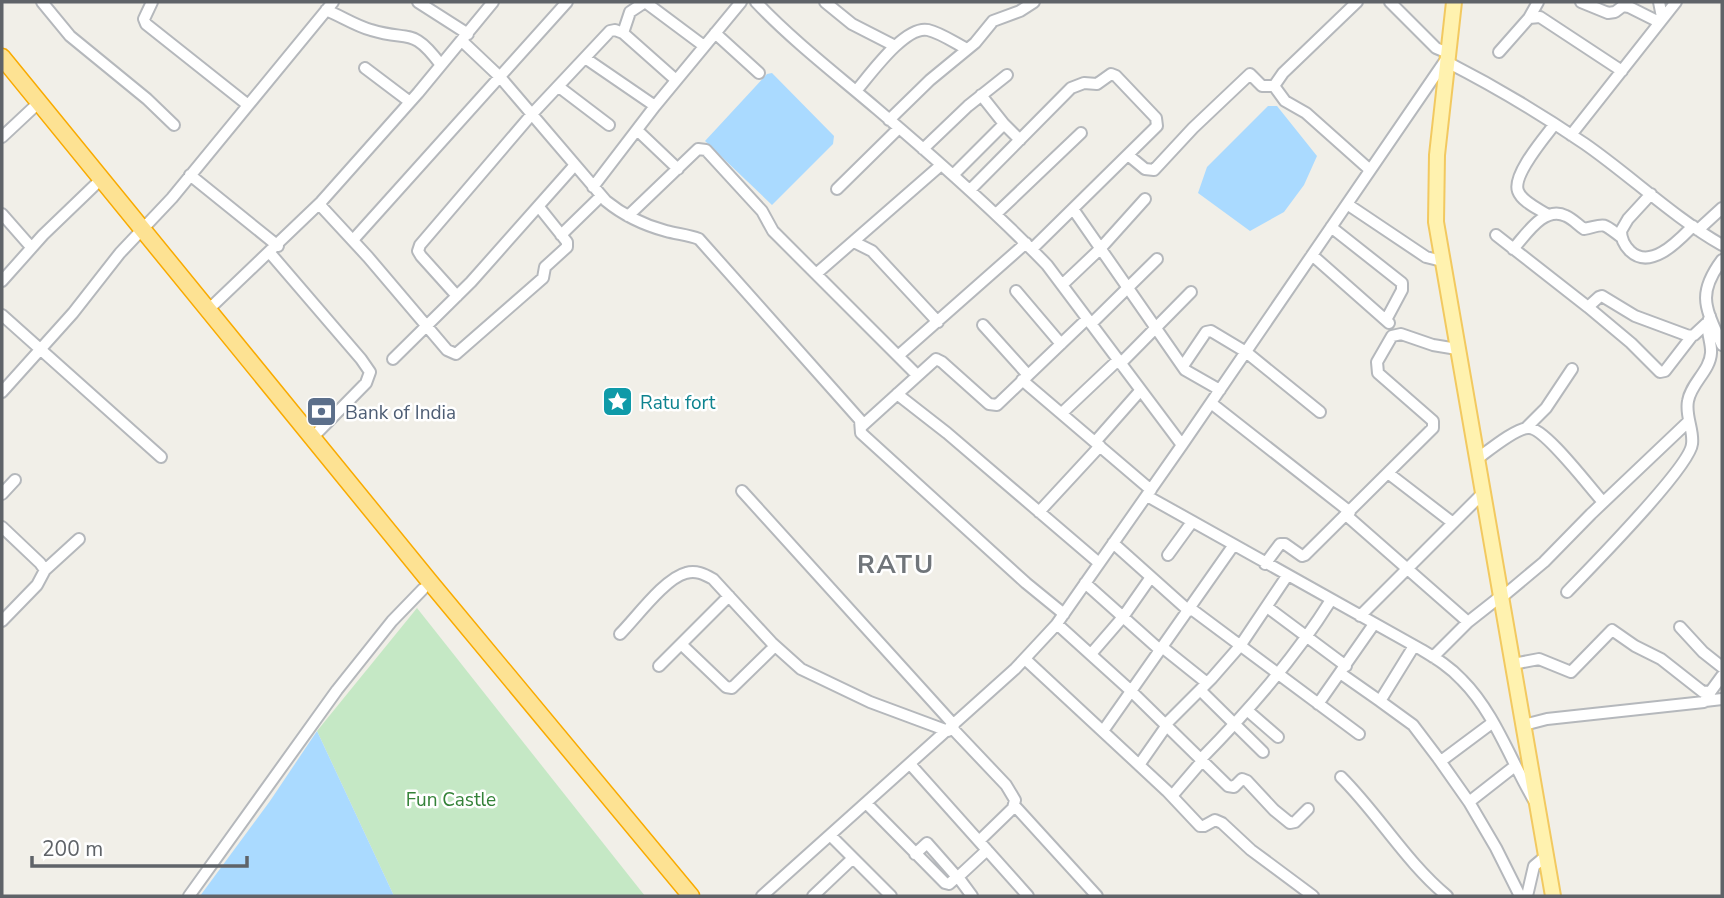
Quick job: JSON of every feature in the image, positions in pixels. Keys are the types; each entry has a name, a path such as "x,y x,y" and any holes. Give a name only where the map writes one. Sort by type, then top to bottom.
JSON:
{"highway":[{"path":"2,57 423,589 678,896"},
{"path":"2,69 95,185 207,311 691,896"}],"main road":[{"path":"1454,2 1437,155 1436,222 1552,896"}],"street":[{"path":"42,2 70,36 148,99 174,125"},
{"path":"152,2 144,19 145,23 248,105"},
{"path":"418,2 465,37 597,192 628,216 663,230 699,239 862,426"},
{"path":"207,311 319,204 410,102 493,2"},
{"path":"353,240 567,2"},
{"path":"623,33 630,12 645,2 704,46"},
{"path":"561,235 597,192 655,106 741,2"},
{"path":"756,2 783,29 970,190 1029,246 1062,285 1182,445"},
{"path":"825,2 852,24 895,46"},
{"path":"889,120 993,22 1034,2"},
{"path":"1274,86 1283,73 1357,2"},
{"path":"1390,2 1448,57 1571,135 1722,245"},
{"path":"1499,52 1529,18 1538,2"},
{"path":"1581,2 1608,13 1623,6 1629,7 1661,20"},
{"path":"1658,2 1661,20"},
{"path":"1571,135 1676,2"},
{"path":"2,392 190,175 330,6 372,31 402,34 418,40 441,65"},
{"path":"1529,18 1534,16 1547,20 1622,71"},
{"path":"856,91 895,46 913,32 926,29 967,49"},
{"path":"457,296 421,256 418,248 532,114 610,32 615,30 623,33 676,80"},
{"path":"715,33 759,73"},
{"path":"762,896 951,728 1025,659 1060,619 1448,57"},
{"path":"585,58 655,106"},
{"path":"365,68 410,102"},
{"path":"898,356 1073,209 1155,129 1157,121 1112,74 1097,84 1084,83 1071,88 970,190"},
{"path":"923,149 981,95 1007,75"},
{"path":"1128,155 1152,172 1247,75 1254,76 1262,86 1274,86"},
{"path":"1274,86 1285,101 1306,113 1370,170"},
{"path":"559,87 609,125"},
{"path":"981,95 1020,140"},
{"path":"2,137 33,108"},
{"path":"953,175 1004,124"},
{"path":"1548,215 1523,198 1517,188 1525,165 1554,125"},
{"path":"836,189 899,128"},
{"path":"637,130 678,169"},
{"path":"996,214 1081,133"},
{"path":"628,216 698,149 706,150 765,215 773,232 917,375"},
{"path":"816,274 942,165"},
{"path":"393,359 457,296 574,166"},
{"path":"190,175 274,249 370,372 366,383 312,438"},
{"path":"2,281 31,247 95,185"},
{"path":"1621,237 1623,225 1651,194"},
{"path":"1062,285 1100,249 1145,199"},
{"path":"319,204 447,350 456,354 543,278 545,267 567,247 567,242 539,207"},
{"path":"1347,204 1426,257 1442,261"},
{"path":"1513,248 1540,220 1548,215 1563,215 1584,229 1603,224 1621,237 1632,252 1645,257 1664,252 1722,208"},
{"path":"1073,209 1183,366 1191,375 1220,390"},
{"path":"2,214 31,247"},
{"path":"1331,227 1402,283 1402,290 1386,320"},
{"path":"1496,235 1632,342 1660,372 1665,371 1709,319"},
{"path":"854,242 872,251 938,322"},
{"path":"1312,255 1401,334"},
{"path":"1157,259 1128,288 1060,344 994,405 939,360 934,360 860,430 1026,583 1091,654 1230,787 1234,787 1242,779 1247,781 1290,823 1295,822 1308,809"},
{"path":"1567,592 1611,546 1685,460 1692,444 1687,409 1691,391 1711,358 1706,285 1722,260"},
{"path":"1016,291 1060,344"},
{"path":"1062,413 1191,292"},
{"path":"1588,307 1602,296 1635,316 1692,336"},
{"path":"2,315 161,457"},
{"path":"1709,319 1722,345"},
{"path":"983,325 1025,377 1149,493 1233,546 1433,657 1464,681 1492,723 1535,804"},
{"path":"1183,366 1209,331 1246,352 1320,411"},
{"path":"1265,564 1280,544 1285,544 1302,556 1306,555 1433,428 1434,424 1378,373 1377,362 1387,342 1395,334 1401,334 1433,345 1457,349"},
{"path":"1477,459 1527,427 1546,408 1572,369"},
{"path":"1040,512 1140,391"},
{"path":"897,394 1099,563"},
{"path":"1211,403 1348,513 1406,569 1468,622"},
{"path":"1433,657 1468,622 1544,562 1689,421"},
{"path":"1527,427 1547,438 1603,502"},
{"path":"1388,473 1453,523"},
{"path":"2,494 15,480"},
{"path":"742,491 951,728 1011,790 1014,805 1095,896"},
{"path":"1360,616 1482,495"},
{"path":"1168,555 1192,522"},
{"path":"2,527 45,570"},
{"path":"2,621 37,584 45,570 79,539"},
{"path":"1113,543 1190,609 1359,734"},
{"path":"1103,731 1233,546"},
{"path":"621,634 663,588 683,573 704,573 713,579 775,646 813,677 870,702 951,728"},
{"path":"1139,765 1166,724 1204,687 1240,646 1287,576"},
{"path":"1091,654 1123,617 1151,577"},
{"path":"1085,583 1204,687 1234,725 1263,752"},
{"path":"189,896 337,690 392,621 423,589"},
{"path":"659,666 729,597"},
{"path":"1172,796 1279,674 1308,637 1331,600"},
{"path":"1267,607 1308,637 1343,670 1413,725 1469,802 1520,896"},
{"path":"1318,704 1374,624"},
{"path":"1680,627 1703,652 1722,667"},
{"path":"1513,664 1539,659 1571,672 1612,630 1661,659 1703,692 1712,691"},
{"path":"681,644 729,688 735,687 775,646"},
{"path":"1380,701 1414,646"},
{"path":"1025,659 1200,825 1204,827 1215,820 1222,823 1251,850 1313,896"},
{"path":"1705,701 1722,676"},
{"path":"1524,725 1547,719 1722,699"},
{"path":"1248,710 1278,737"},
{"path":"1441,761 1492,723"},
{"path":"910,764 1028,896"},
{"path":"1469,802 1515,766"},
{"path":"1341,777 1419,870 1447,896"},
{"path":"866,803 945,883 949,884 987,850"},
{"path":"979,841 1014,805"},
{"path":"830,835 891,896"},
{"path":"915,854 927,843 958,876 960,883 972,896"},
{"path":"1527,896 1534,866 1546,856"},
{"path":"813,896 853,858"}],"green space":[{"name":"Fun Castle","path":"417,608 645,896 394,896 317,731"}],"water":[{"path":"772,73 834,136 833,144 772,205 705,141 767,74"},
{"path":"1268,106 1277,106 1317,156 1304,185 1284,212 1250,231 1198,193 1207,167"},
{"path":"317,731 394,896 200,896 270,801"}],"place":[{"name":"Ratu fort","path":"617,402"},
{"name":"Bank of India","path":"322,412"}],"district":[{"name":"RATU","path":"896,564"}]}
